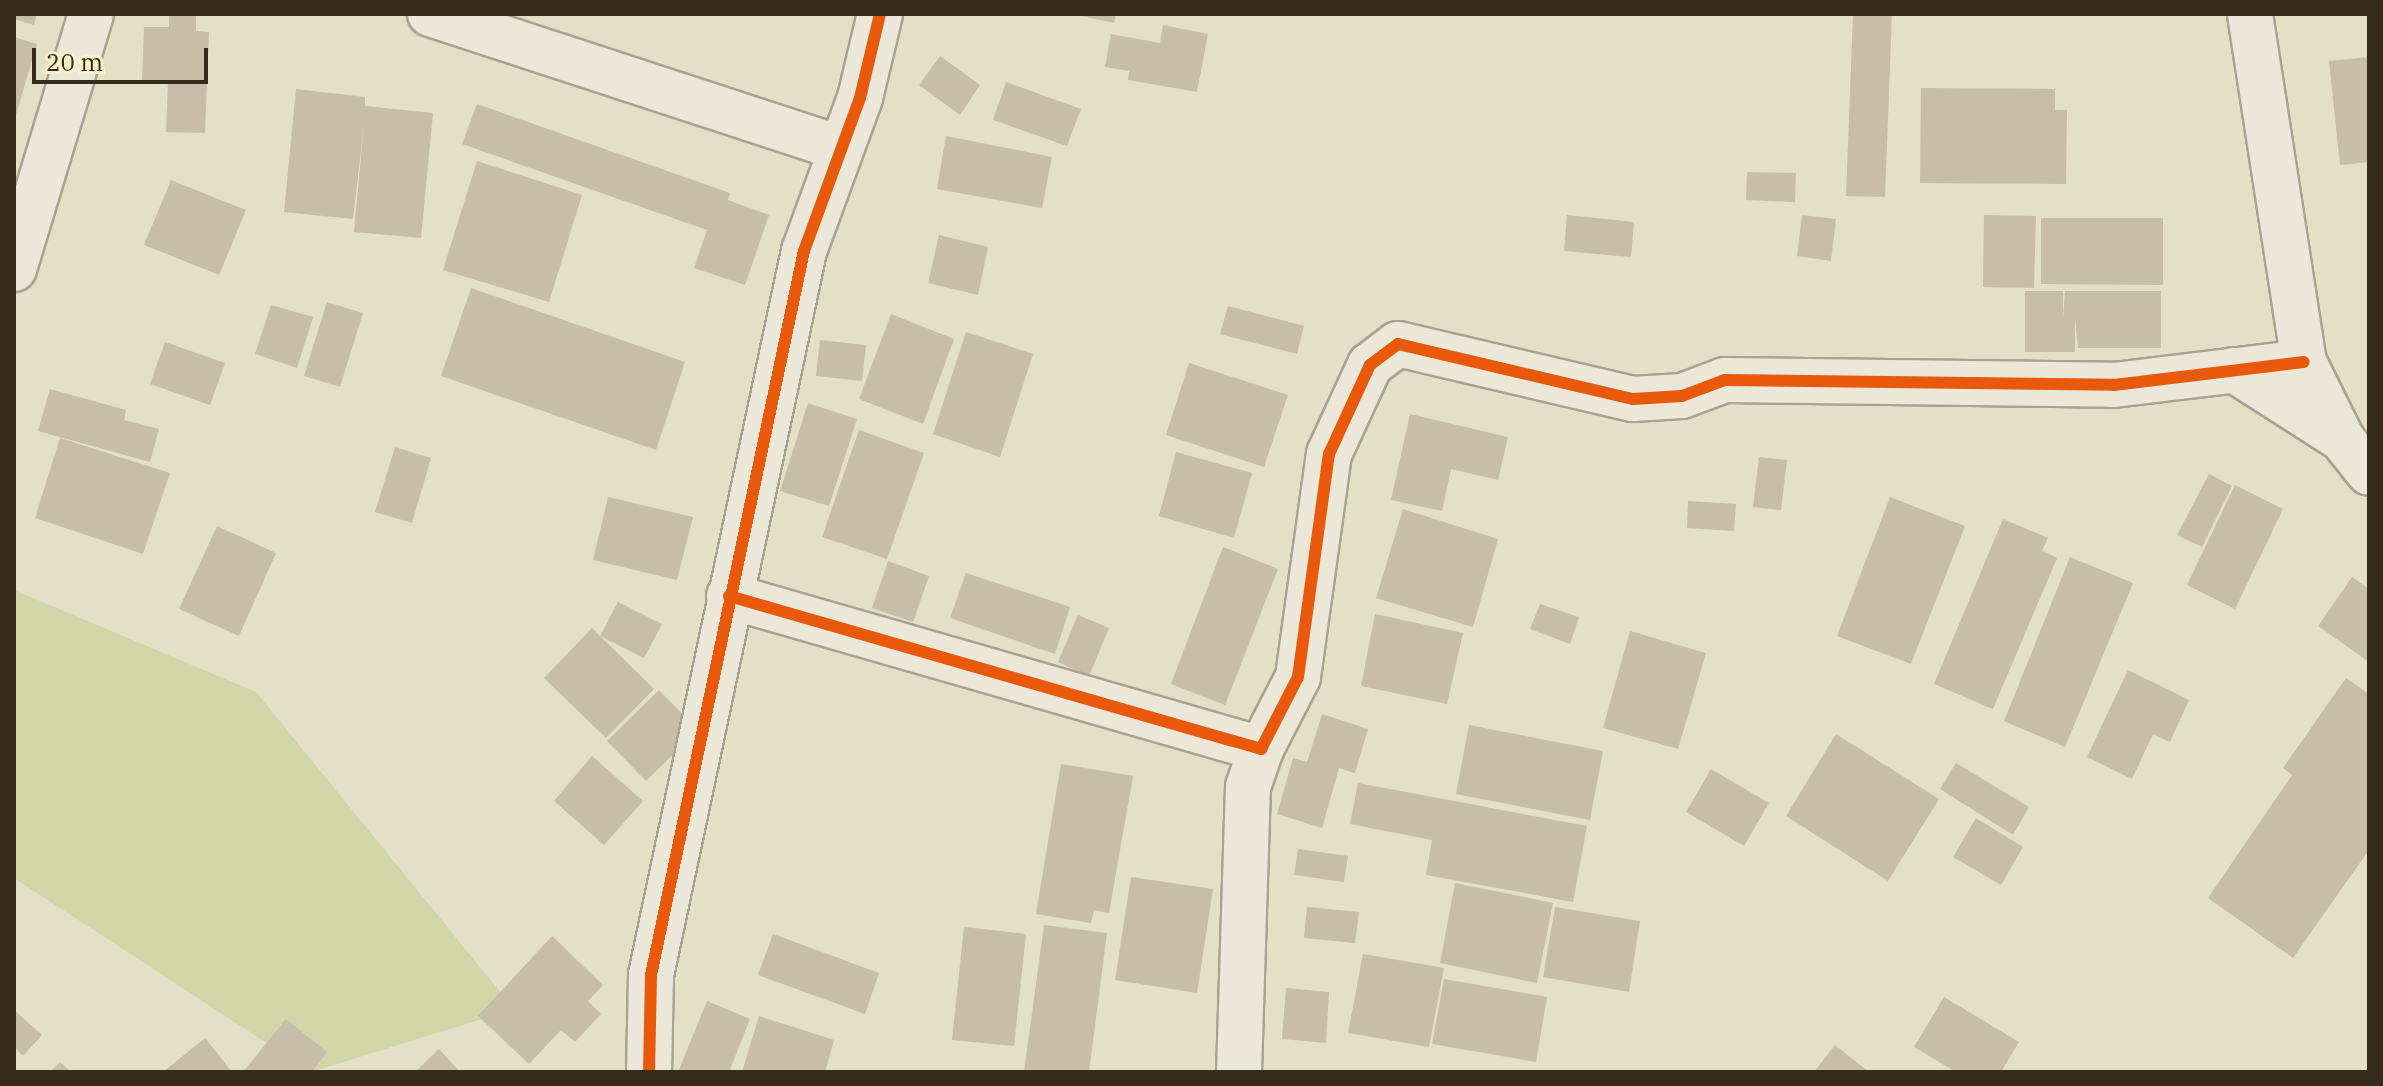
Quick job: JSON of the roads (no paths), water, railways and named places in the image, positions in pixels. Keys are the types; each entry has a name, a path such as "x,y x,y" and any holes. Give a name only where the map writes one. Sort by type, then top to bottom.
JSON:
{"street":[{"path":"14,269 91,14"},
{"path":"430,14 838,147"},
{"path":"649,1072 651,975 804,251 838,147 860,98 880,14"},
{"path":"2250,14 2304,362 2342,439 2369,473"},
{"path":"1239,1072 1248,787 1261,749 1298,677 1329,454 1370,365 1398,344 1633,399 1682,396 1725,380 2114,385 2304,362"},
{"path":"2234,370 2342,439"},
{"path":"729,596 1261,749"}]}
